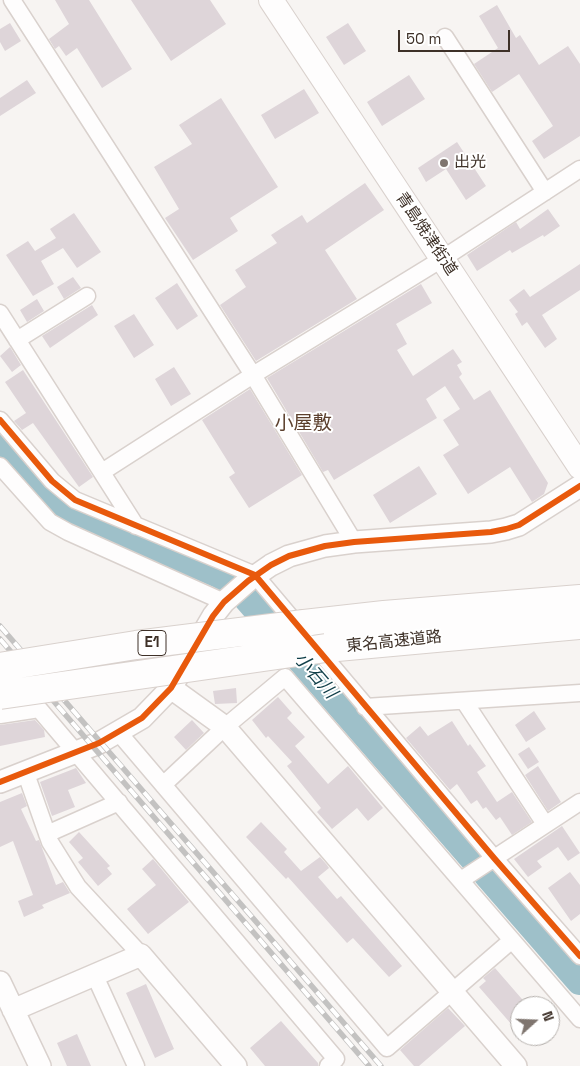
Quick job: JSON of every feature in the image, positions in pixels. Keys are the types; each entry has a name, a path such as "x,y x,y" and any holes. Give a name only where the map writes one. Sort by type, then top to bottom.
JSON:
{"highway":[{"name":"東名高速道路","path":"0,666 136,645 304,624 384,615 580,599"},
{"name":"東名高速道路","path":"0,695 326,648 580,625"}],"main road":[{"name":"青島焼津街道","path":"271,0 580,467"}],"street":[{"path":"12,0 253,375 354,542"},
{"path":"446,37 544,192"},
{"path":"102,472 253,375 442,259 580,169"},
{"path":"17,340 86,296"},
{"path":"0,313 136,526"},
{"path":"0,420 52,481 75,500 251,578 366,707 580,956"},
{"path":"0,466 50,522 224,602"},
{"path":"0,782 119,734 142,718 170,688 213,616 224,602 251,578 289,556 325,546 354,542 491,532 506,529 518,525 580,486"},
{"path":"163,785 225,727 285,676 580,1019"},
{"path":"170,688 225,727 516,1066"},
{"path":"366,707 580,693"},
{"path":"464,701 545,824"},
{"path":"0,715 39,709 336,1059 328,1066"},
{"path":"119,734 387,1048 512,940"},
{"path":"25,771 47,834 78,887 141,955 236,1066"},
{"path":"47,834 119,802"},
{"path":"462,880 580,802"},
{"path":"7,1013 141,955"},
{"path":"95,976 136,1066"},
{"path":"0,982 7,1013 40,1066"}],"building":[{"path":"55,0 89,0 132,69 102,88 77,48 66,56 59,46 55,49 49,39 69,24"},
{"path":"131,0 210,0 226,24 171,61"},
{"path":"497,5 516,38 520,35 539,65 568,46 580,64 580,136 544,159 532,141 553,126 519,74 492,92 474,64 498,48 479,16"},
{"path":"10,23 21,41 5,51 0,42 0,29"},
{"path":"348,23 366,51 344,65 326,37"},
{"path":"409,75 425,99 382,126 367,102"},
{"path":"27,80 36,93 0,116 0,98"},
{"path":"304,89 319,113 275,139 261,115"},
{"path":"221,98 278,187 230,218 238,231 193,260 165,218 179,209 154,167 192,144 179,125"},
{"path":"457,142 486,186 466,200 446,169 426,182 418,168"},
{"path":"365,183 384,210 325,250 357,299 256,361 220,305 246,287 235,270 277,243 271,235 302,215 307,223"},
{"path":"548,209 560,226 544,237 543,235 512,253 510,250 477,271 467,255 516,222 520,229"},
{"path":"74,213 101,252 77,268 63,248 41,261 54,284 33,296 6,255 28,241 35,251 56,238 50,229"},
{"path":"580,264 580,290 542,315 557,339 545,348 527,322 522,326 515,314 518,312 509,300 524,289 530,297"},
{"path":"73,277 81,288 64,299 57,287"},
{"path":"177,283 198,316 177,330 155,298"},
{"path":"421,284 432,303 396,324 407,344 397,350 413,376 453,349 462,362 457,365 462,374 459,377 474,400 490,390 548,483 544,494 532,502 510,467 468,494 443,455 459,445 443,420 460,409 445,386 426,399 437,418 334,480 328,470 323,472 267,378"},
{"path":"37,299 44,311 27,322 20,310"},
{"path":"92,305 98,315 50,348 42,336"},
{"path":"134,314 154,345 134,358 114,326"},
{"path":"10,347 21,365 12,372 0,356"},
{"path":"174,367 191,394 171,406 155,379"},
{"path":"23,370 93,477 79,487 33,423 22,430 14,421 26,413 5,382"},
{"path":"250,389 302,475 249,508 229,477 235,473 202,420"},
{"path":"419,466 437,494 390,523 373,495"},
{"path":"236,688 237,703 215,704 213,691"},
{"path":"278,697 292,713 287,718 305,737 295,746 328,784 348,766 383,808 368,821 357,808 332,829 317,812 321,808 287,766 292,762 268,736 266,738 252,720"},
{"path":"534,711 546,729 526,742 515,725"},
{"path":"35,720 44,730 45,737 0,746 0,725"},
{"path":"192,720 204,733 186,750 174,737"},
{"path":"452,721 468,746 470,744 486,766 477,772 497,802 512,792 532,822 512,835 500,817 496,820 486,807 483,809 477,800 471,804 457,784 450,790 406,738 420,726 428,736"},
{"path":"529,747 539,762 528,769 518,754"},
{"path":"538,766 561,802 548,811 525,775"},
{"path":"76,768 86,783 68,790 75,807 52,816 40,782"},
{"path":"22,793 27,806 21,809 36,841 39,840 56,885 63,882 70,893 42,905 44,908 24,917 18,901 33,895 13,841 0,847 0,802"},
{"path":"261,822 287,849 284,852 301,871 320,857 329,868 318,877 337,899 341,896 402,966 389,977 353,938 347,943 288,877 286,879 246,837"},
{"path":"562,826 580,853 568,861 558,847 537,861 542,867 528,877 514,859"},
{"path":"79,832 110,866 107,868 112,874 98,886 78,862 83,858 69,842"},
{"path":"153,859 189,902 148,934 127,909 156,885 142,869"},
{"path":"570,872 580,885 580,914 571,921 548,888"},
{"path":"495,968 519,996 510,996 510,1023 479,987 486,981 483,978"},
{"path":"146,984 174,1049 155,1058 126,993"},
{"path":"448,1008 465,1026 419,1066 414,1066 400,1050"},
{"path":"281,1021 318,1063 318,1066 265,1066 250,1048"},
{"path":"77,1034 91,1066 67,1066 57,1043"}],"waterway":[{"name":"小石川","path":"0,437 50,496 73,512 219,574 234,583 580,981"}],"railway":[{"path":"0,626 381,1066"},
{"path":"0,639 369,1066"}],"cycle path":[{"path":"0,420 52,481 75,500 255,575 494,858 580,956"},
{"path":"0,782 99,743 142,718 171,688 213,616 224,602 248,581 271,565 289,556 325,546 354,542 491,532 506,529 519,525 580,486"}],"place":[{"name":"出光","path":"444,163"}],"district":[{"name":"小屋敷","path":"303,424"}]}
